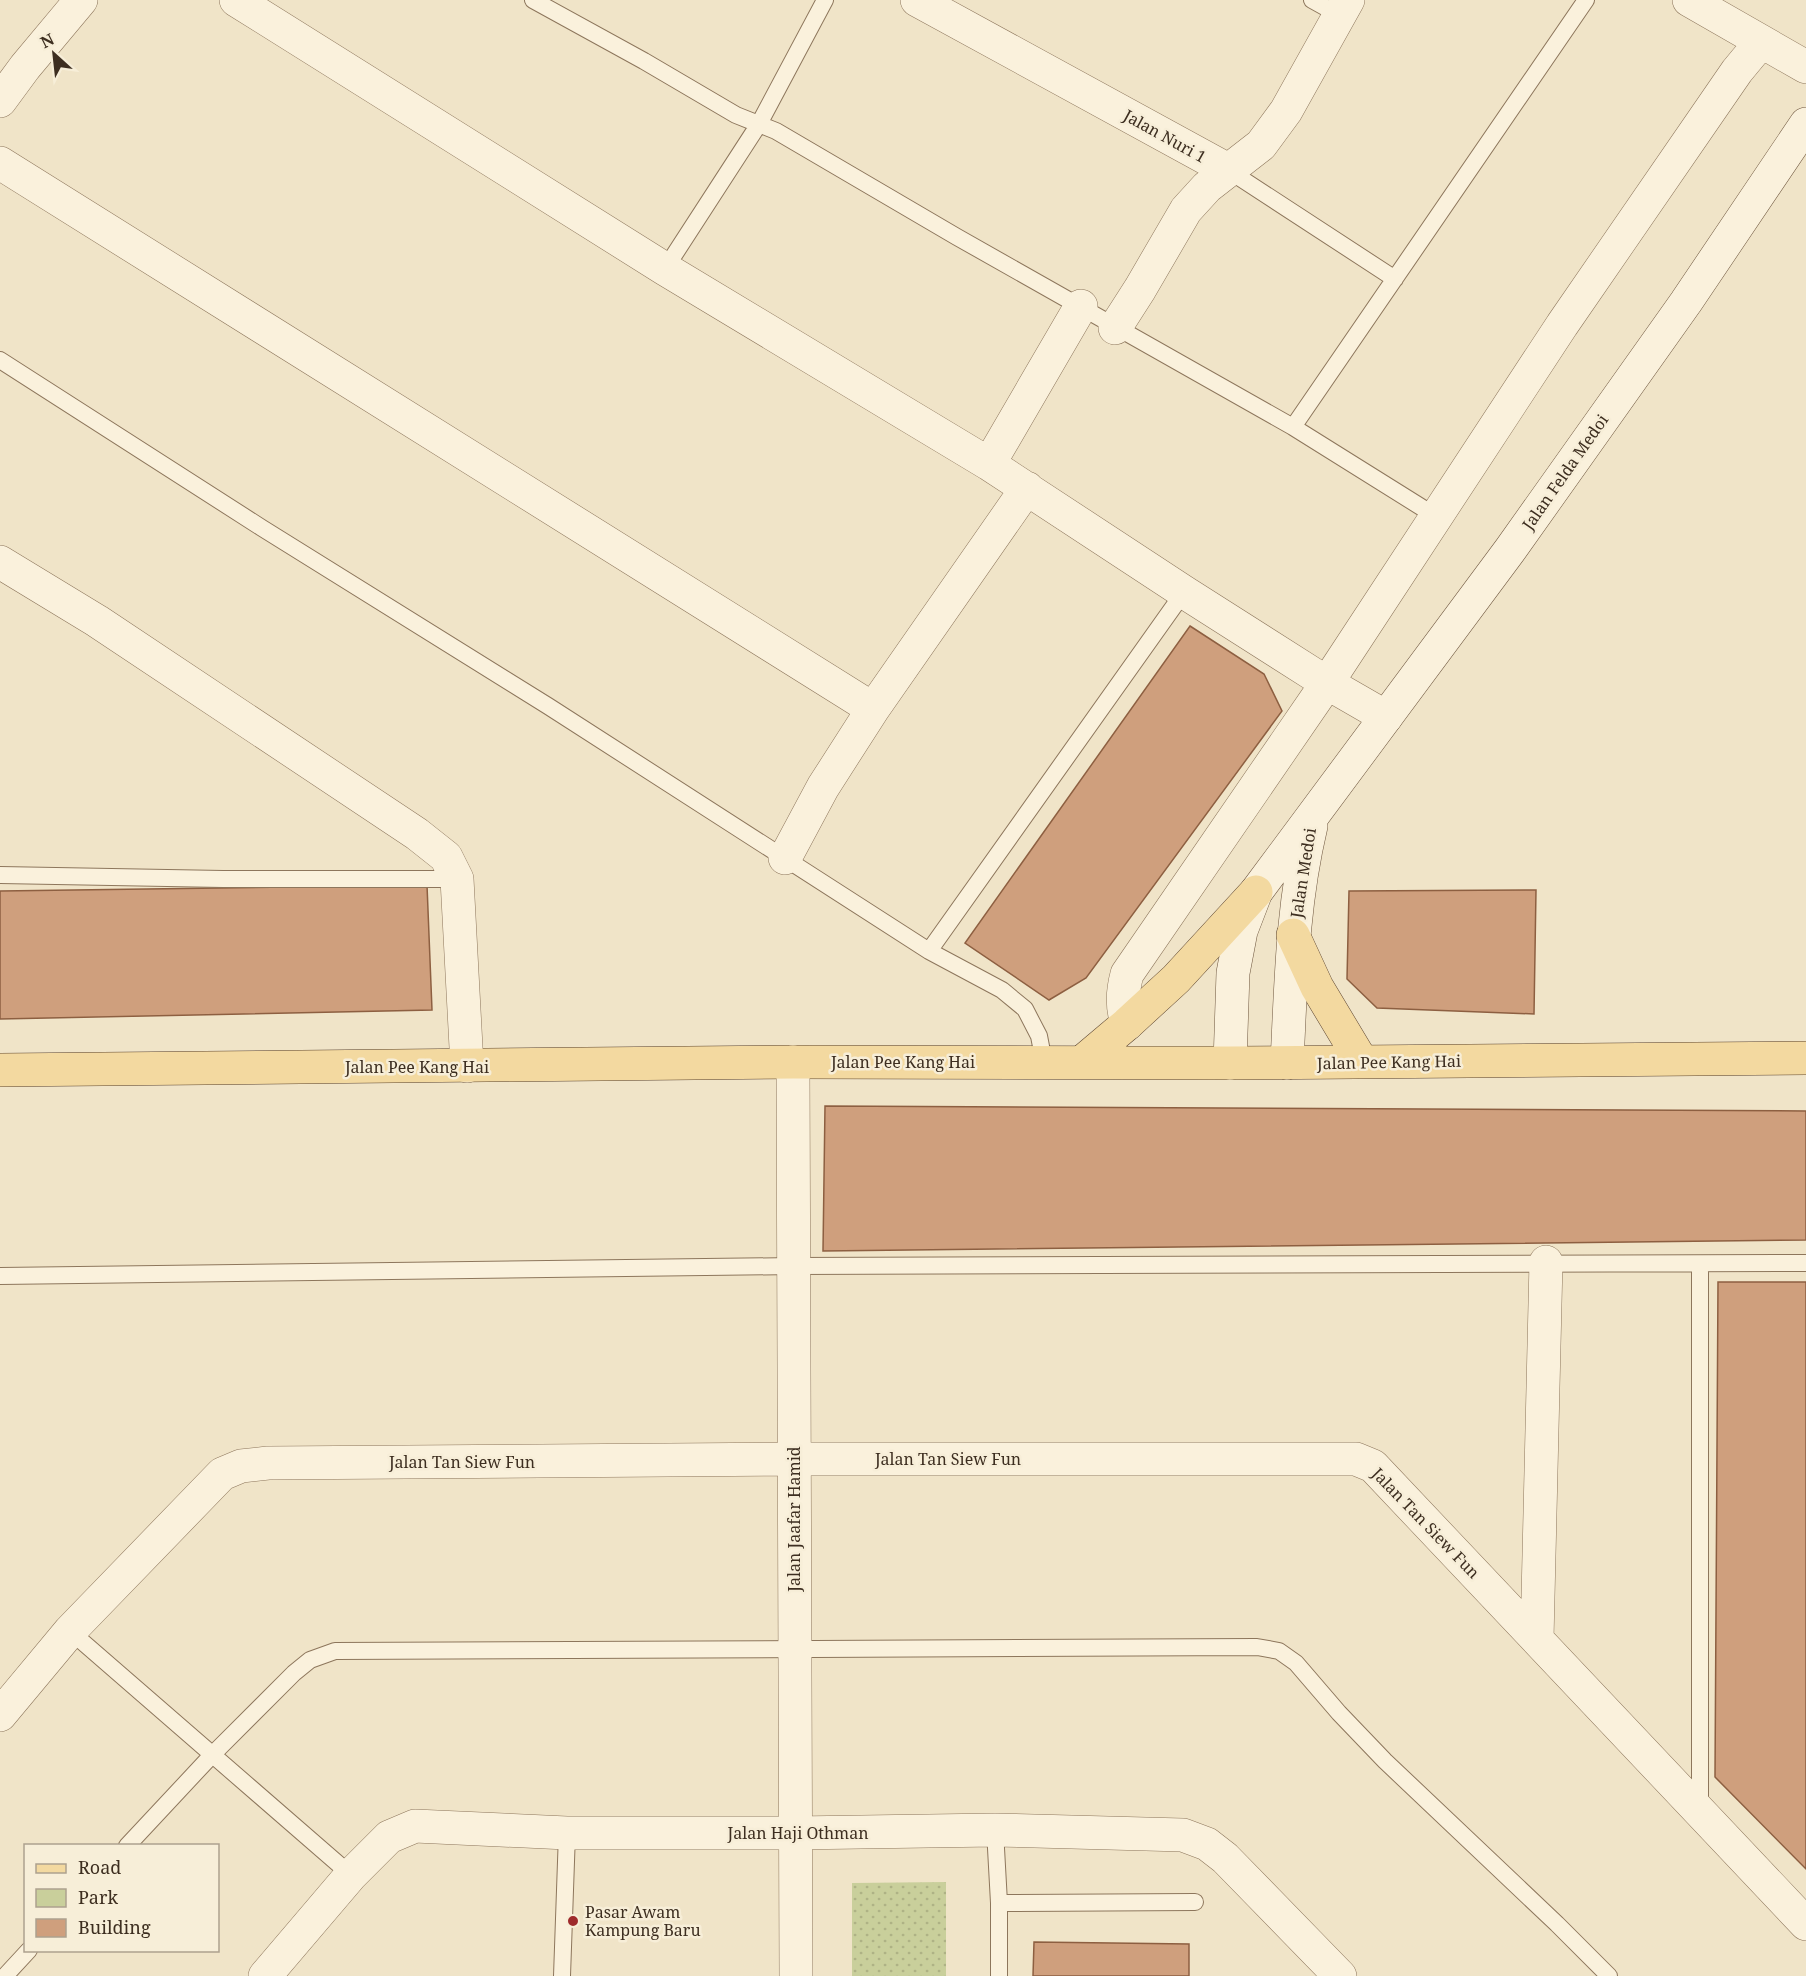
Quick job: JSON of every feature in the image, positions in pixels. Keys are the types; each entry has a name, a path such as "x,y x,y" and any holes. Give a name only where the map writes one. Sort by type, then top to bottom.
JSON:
{"main road":[{"path":"1082,1062 1176,979 1256,891"},
{"path":"1293,935 1317,987 1362,1062"},
{"name":"Jalan Pee Kang Hai","path":"0,1070 793,1062 1287,1063 1806,1058"}],"street":[{"path":"0,101 81,0"},
{"path":"236,0 665,269 989,464 1184,592 1386,717"},
{"name":"Jalan Nuri 1","path":"917,0 1228,170"},
{"path":"1689,0 1806,67"},
{"path":"1115,328 1140,290 1186,210 1207,187 1261,145 1286,111 1333,5"},
{"path":"1127,1024 1122,991 1128,974 1328,683 1562,325 1737,71 1761,42"},
{"name":"Jalan Felda Medoi","path":"1314,813 1517,541 1686,302 1806,124"},
{"path":"0,163 873,709"},
{"path":"989,464 1081,306"},
{"path":"785,858 823,787 873,709 1027,488"},
{"path":"0,562 97,621 417,834 446,857 457,879 467,1066"},
{"name":"Jalan Medoi","path":"1230,1063 1233,973 1241,932 1256,891 1314,813"},
{"name":"Jalan Medoi","path":"1287,1063 1293,935 1301,869 1314,813"},
{"name":"Jalan Jaafar Hamid","path":"793,1062 796,1976"},
{"path":"1537,1639 1546,1262"},
{"name":"Jalan Tan Siew Fun","path":"0,1715 70,1631 222,1474 241,1466 268,1463 1356,1459 1373,1466 1806,1924"},
{"name":"Jalan Haji Othman","path":"265,1976 351,1875 389,1837 415,1826 567,1833 995,1830 1183,1835 1207,1844 1225,1858 1340,1976"}],"lane":[{"path":"533,0 736,114 776,131 957,237 1081,306 1115,328 1293,427 1437,517"},
{"path":"665,269 759,124 825,0"},
{"path":"1293,427 1586,0"},
{"path":"1228,170 1395,279"},
{"path":"0,360 261,528 548,706 929,951 1002,990 1025,1009 1040,1036 1044,1062"},
{"path":"929,951 1184,592"},
{"path":"0,875 223,879 457,879"},
{"path":"0,1276 793,1266 1806,1263"},
{"path":"1700,1264 1700,1811"},
{"path":"70,1631 351,1875"},
{"path":"128,1844 294,1673 310,1660 335,1651 1257,1647 1279,1651 1296,1663 1338,1713 1385,1761 1609,1976"},
{"path":"995,1830 999,1902 999,1976"},
{"path":"562,1976 567,1833"},
{"path":"999,1902 1195,1902"},
{"path":"5,1976 27,1952"}],"green space":[{"path":"946,1882 946,1976 852,1976 852,1883"}],"building":[{"path":"1190,626 1264,674 1282,711 1086,978 1049,1000 965,943"},
{"path":"427,885 432,1010 0,1019 0,891"},
{"path":"1536,890 1534,1014 1377,1008 1347,979 1349,891"},
{"path":"825,1106 1806,1111 1806,1240 823,1251"},
{"path":"1718,1282 1806,1282 1806,1869 1715,1777"},
{"path":"1034,1942 1189,1944 1189,1976 1033,1976"}],"place":[{"name":"Pasar Awam Kampung Baru","path":"573,1921"}]}
